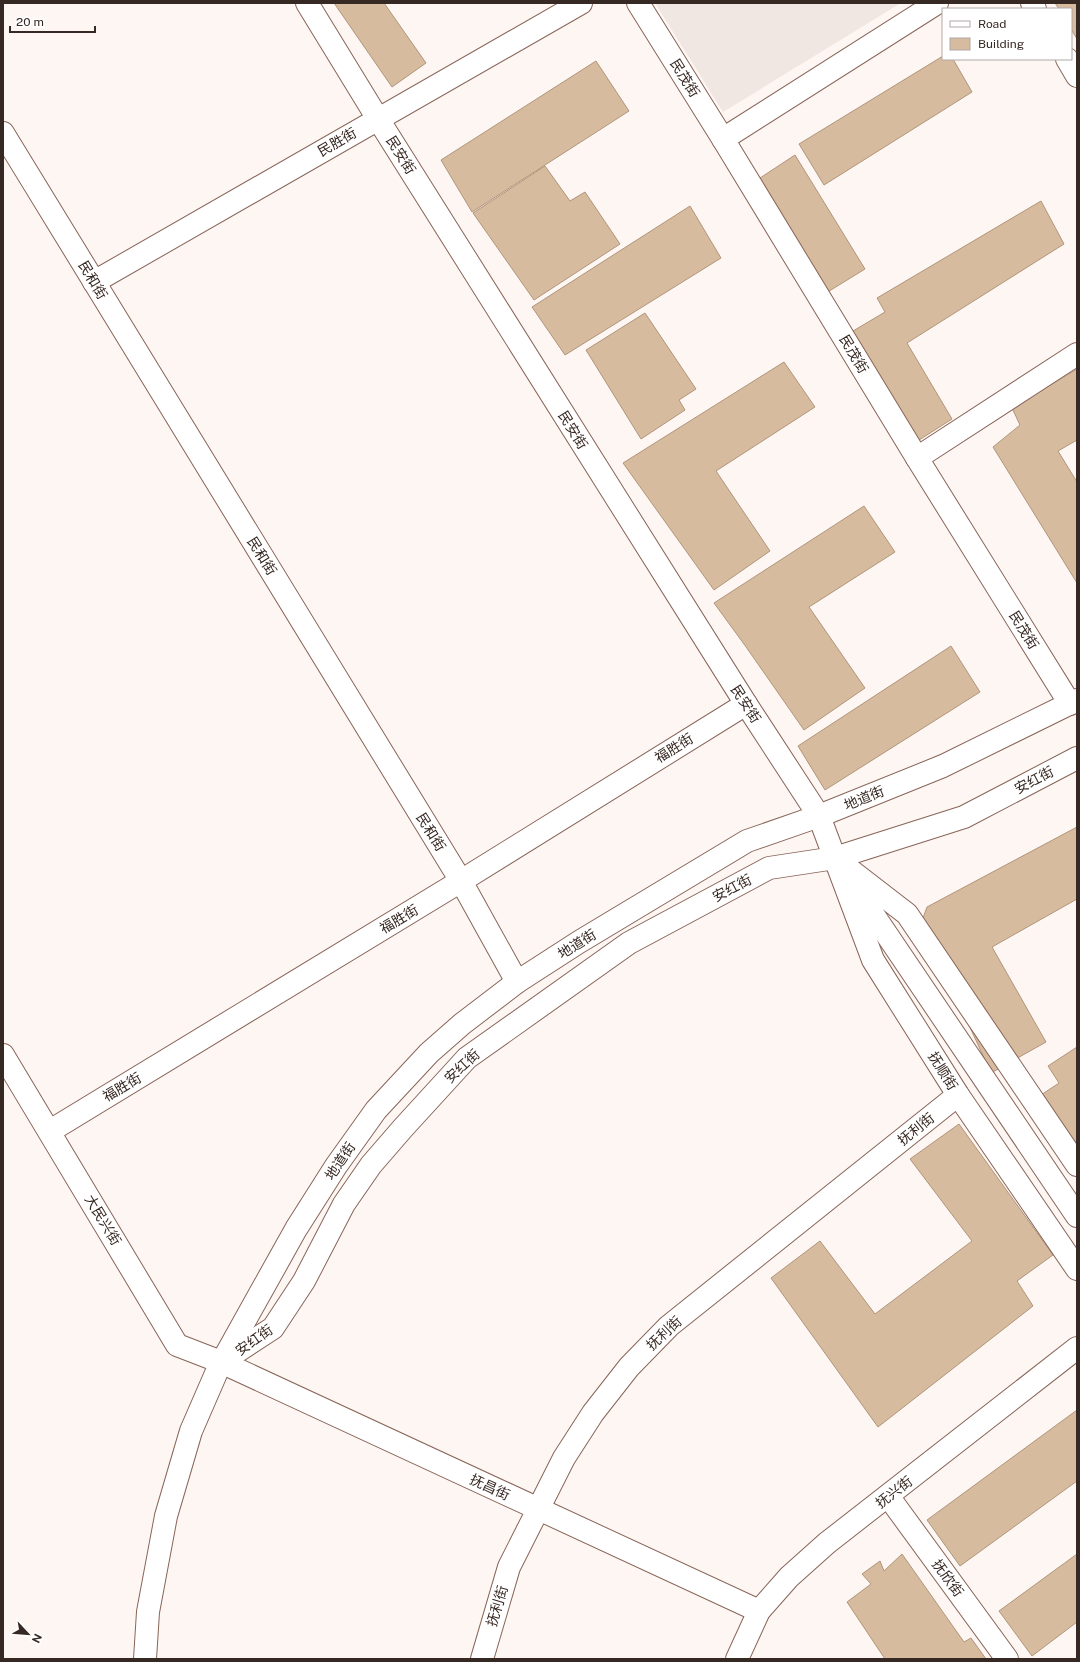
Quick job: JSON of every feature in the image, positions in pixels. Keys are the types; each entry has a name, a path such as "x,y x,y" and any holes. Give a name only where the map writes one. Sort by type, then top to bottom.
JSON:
{"street":[{"name":"民安街","path":"307,3 378,119 746,704 819,816 835,858"},
{"name":"民胜街","path":"94,282 581,3"},
{"name":"民茂街","path":"638,3 723,139 917,458 1074,702"},
{"path":"723,139 937,3"},
{"path":"1068,60 1077,76"},
{"name":"民和街","path":"3,133 461,881 517,982"},
{"path":"917,458 1077,354"},
{"name":"地道街","path":"221,1362 296,1229 336,1166 376,1110 429,1052 462,1024 517,982 579,942 747,841 819,816 943,766 1074,702"},
{"name":"福胜街","path":"50,1131 461,881 746,704"},
{"name":"安红街","path":"145,1659 148,1612 166,1516 191,1431 221,1362 274,1328 304,1280 344,1204 371,1165 468,1058 623,948 769,868 835,858 964,817 1077,758"},
{"path":"835,858 907,914 1077,1165"},
{"name":"抚顺街","path":"835,858 873,960 958,1095 1077,1269"},
{"name":"抚顺街","path":"835,858 1077,1216"},
{"name":"大民兴街","path":"3,1055 50,1131 177,1345 221,1362"},
{"name":"抚利街","path":"482,1659 509,1567 538,1509 564,1458 593,1413 630,1367 670,1326 958,1095"},
{"name":"抚兴街","path":"737,1659 760,1611 789,1577 826,1544 1077,1348"},
{"name":"抚昌街","path":"221,1362 760,1611"},
{"name":"抚欣街","path":"888,1496 1007,1659"}],"shaded area":[{"path":"655,3 901,3 723,112"}],"building":[{"path":"334,3 384,3 426,63 392,87"},
{"path":"1055,3 1077,3 1077,39 1072,31 1072,8 1058,8"},
{"path":"942,57 942,60 954,60 972,92 824,185 799,144"},
{"path":"596,61 629,111 472,212 441,160"},
{"path":"795,155 865,269 826,293 757,180"},
{"path":"545,166 570,201 585,192 620,244 534,300 473,213"},
{"path":"1041,201 1064,244 907,343 952,419 916,442 848,334 885,312 877,298"},
{"path":"690,206 721,258 565,355 532,307"},
{"path":"645,313 696,389 679,400 685,410 641,439 586,350"},
{"path":"784,362 815,407 716,471 770,551 714,590 623,463"},
{"path":"1077,369 1077,440 1058,451 1077,482 1077,583 993,447 1020,425 1012,408"},
{"path":"864,506 895,552 809,607 865,688 804,730 714,603"},
{"path":"951,646 980,692 825,790 798,746"},
{"path":"1077,827 1077,899 992,947 1046,1042 991,1073 932,945 915,940 927,907"},
{"path":"1077,1047 1077,1174 1029,1103 1059,1083 1048,1066"},
{"path":"959,1124 1053,1255 1017,1281 1033,1306 878,1427 771,1278 820,1241 875,1314 972,1241 910,1159"},
{"path":"1077,1410 1077,1481 960,1566 927,1520"},
{"path":"902,1554 964,1642 971,1638 986,1659 885,1659 847,1602 871,1584 862,1574 880,1561 884,1571"},
{"path":"1077,1554 1077,1622 1032,1656 999,1611"}]}
